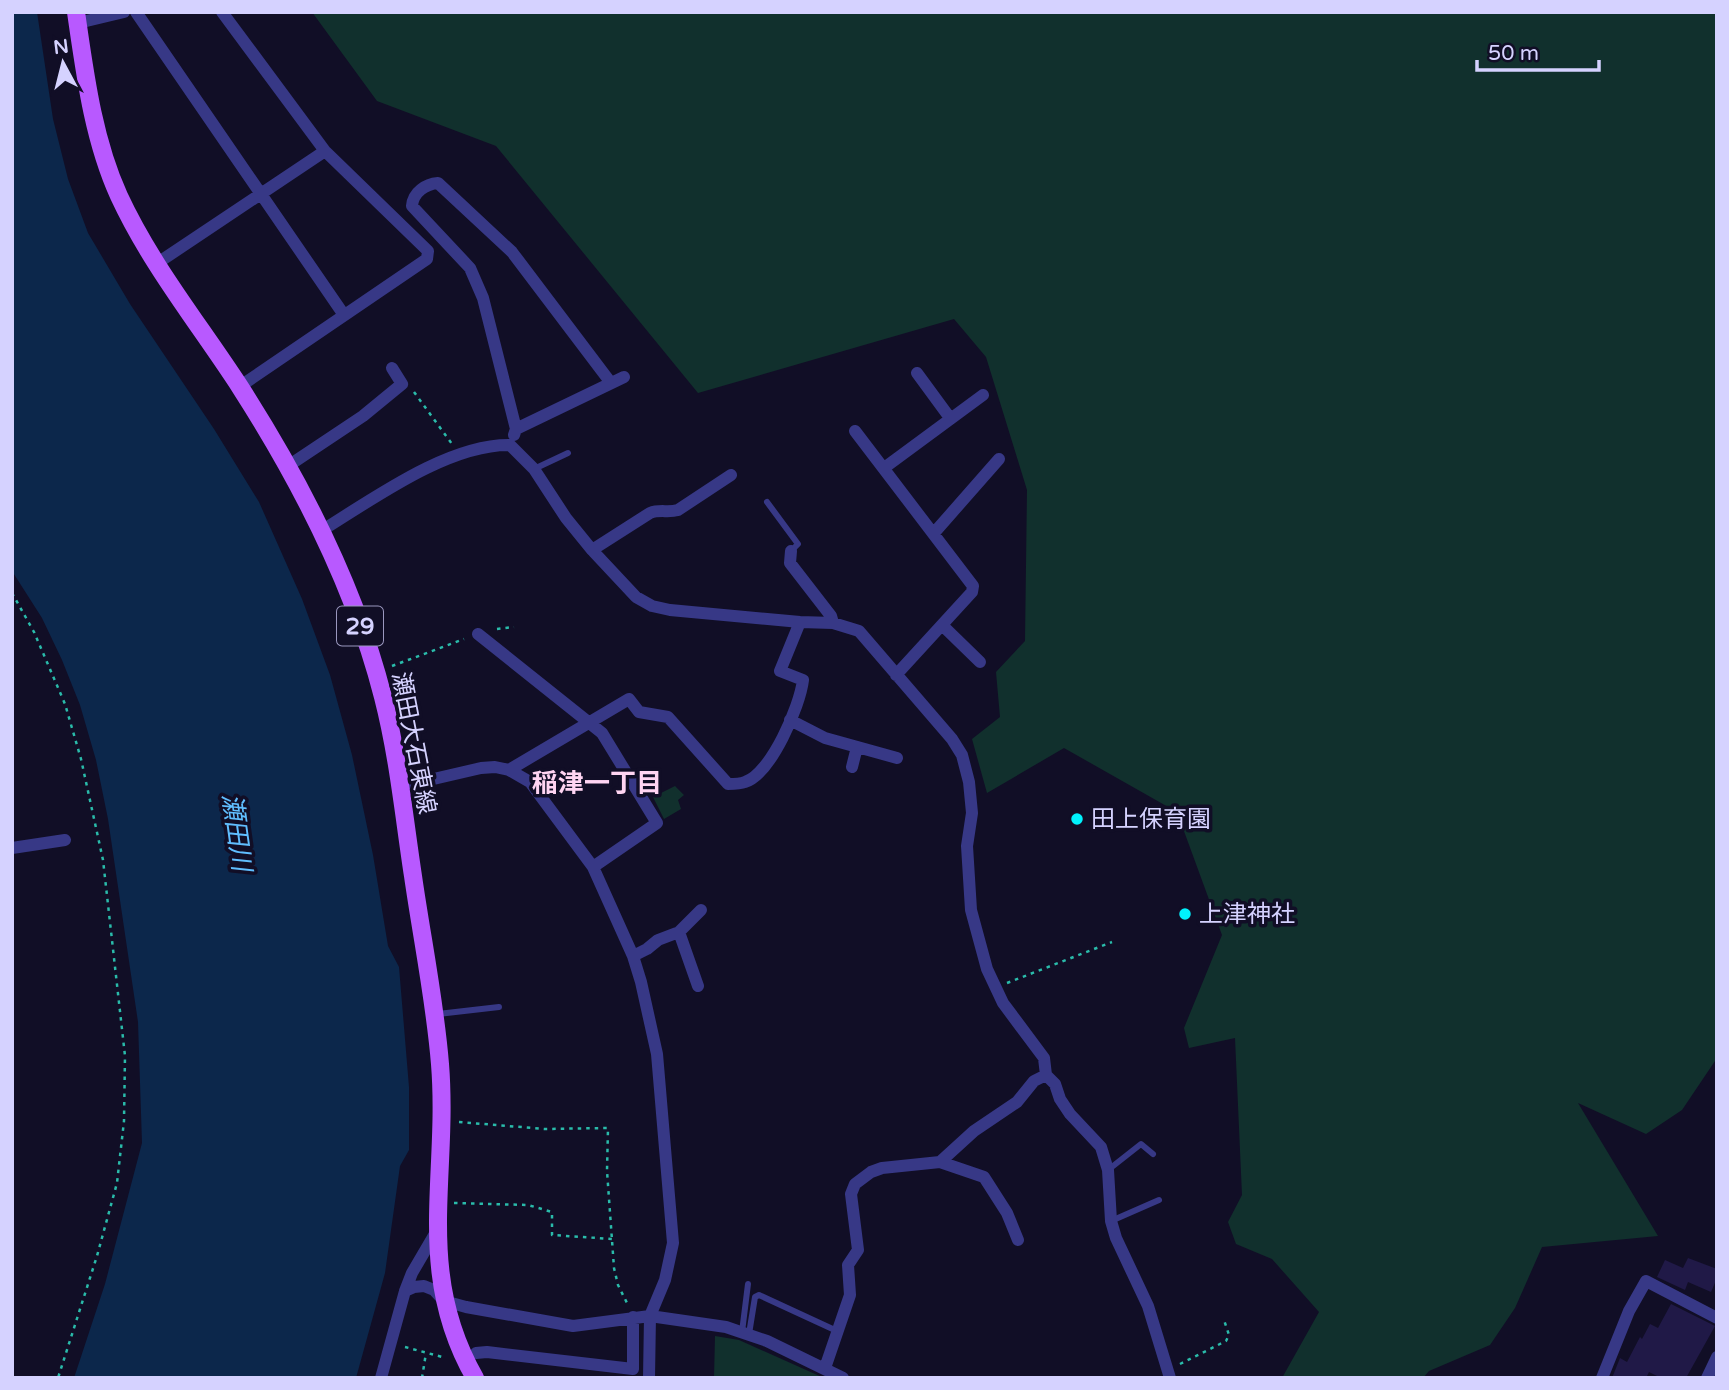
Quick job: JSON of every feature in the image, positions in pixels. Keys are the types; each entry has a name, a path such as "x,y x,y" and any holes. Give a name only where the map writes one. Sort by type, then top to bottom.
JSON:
{"main road":[{"name":"瀬田大石東線","path":"77,18 89,96 109,171 138,234 156,264 239,387 288,466 321,531 352,604 376,672 390,728 440,1068 441,1121 436,1232 444,1301 470,1355 475,1378"}],"street":[{"path":"77,18 124,12"},
{"path":"136,12 344,315"},
{"path":"222,12 325,151 428,251 427,259 239,387"},
{"path":"156,264 325,151"},
{"path":"510,445 516,429 483,298 470,268 412,206 413,198 428,184 438,183 512,252 611,383"},
{"path":"288,466 363,416 402,384 392,368"},
{"path":"917,373 950,418"},
{"path":"516,429 624,377"},
{"path":"884,468 983,395"},
{"path":"855,431 973,586 972,592 897,675"},
{"path":"321,531 411,477 490,445 510,445 534,469 566,518 592,551 636,597 652,606 670,610 833,623 859,631 952,739 962,755 969,782 972,813 967,846 971,910 987,969 994,988 1044,1058 1045,1074 1055,1084 1060,1099 1070,1114 1101,1147 1108,1170 1111,1221 1116,1238 1148,1306 1170,1378"},
{"path":"934,533 999,459"},
{"path":"592,551 650,513 657,510 678,510 731,475"},
{"path":"791,551 790,563 831,616 833,623"},
{"path":"509,770 629,699 639,712 668,717 728,784 747,782 775,755 801,696 803,680 780,671 800,622"},
{"path":"942,625 980,663"},
{"path":"478,634 602,733 657,823 593,867"},
{"path":"790,720 825,738 897,758"},
{"path":"852,767 857,747"},
{"path":"399,787 495,767 509,770 530,782 593,867 633,956 657,1054 673,1243 665,1280 650,1316 649,1378"},
{"path":"12,848 65,839"},
{"path":"633,956 658,940 679,932 701,910"},
{"path":"679,932 698,986"},
{"path":"940,1162 974,1131 1017,1102 1034,1081 1045,1074"},
{"path":"825,1368 850,1295 848,1265 858,1250 852,1194 855,1184 871,1172 883,1168 940,1162 984,1177 1007,1213 1018,1240"},
{"path":"381,1378 405,1291 412,1273 436,1232"},
{"path":"1602,1378 1629,1311 1646,1281 1717,1318"},
{"path":"405,1291 424,1286 434,1290 444,1301 466,1307 573,1326 650,1316 726,1327 843,1378"},
{"path":"470,1355 487,1352 633,1369 633,1317"},
{"path":"1707,1378 1717,1357"}],"lane":[{"path":"534,469 568,453"},
{"path":"767,502 798,544 791,551"},
{"path":"434,1015 499,1007"},
{"path":"1108,1170 1141,1144 1153,1154"},
{"path":"1111,1221 1159,1200"},
{"path":"745,1333 748,1284"},
{"path":"745,1333 755,1297 759,1295 838,1331"}],"path":[{"path":"402,384 409,384 460,455"},
{"path":"12,593 34,632 65,704 81,758 103,860 125,1056 124,1121 117,1183 58,1378"},
{"path":"376,672 478,634 514,627"},
{"path":"994,988 1112,942"},
{"path":"441,1121 545,1129 608,1128 607,1171 614,1268 618,1285 633,1317"},
{"path":"438,1203 528,1205 552,1212 552,1235 612,1239"},
{"path":"1166,1364 1185,1363 1226,1341 1229,1335 1224,1320"},
{"path":"392,1343 454,1360 470,1355"},
{"path":"422,1378 426,1353"}],"green space":[{"path":"312,12 1717,12 1717,1058 1682,1110 1646,1134 1578,1103 1658,1236 1542,1247 1515,1308 1490,1345 1429,1371 1423,1378 1282,1378 1319,1312 1272,1259 1236,1244 1228,1222 1242,1195 1235,1038 1189,1048 1184,1028 1222,935 1177,812 1064,748 987,793 972,739 1000,717 996,672 1025,641 1027,490 986,357 954,319 698,393 496,146 377,101"},
{"path":"675,786 684,795 678,800 681,809 664,819 653,797"},
{"path":"715,1336 739,1340 824,1378 714,1378"}],"water":[{"name":"瀬田川","path":"12,12 37,12 53,119 68,179 88,233 130,304 214,429 259,502 302,599 330,675 352,755 373,855 388,946 399,967 409,1087 409,1150 400,1166 385,1273 356,1378 74,1378 105,1284 142,1143 138,1022 108,819 96,760 80,705 62,660 42,618 12,571"}],"building":[{"path":"1688,1258 1717,1269 1717,1278 1711,1292 1688,1282 1685,1290 1657,1277 1665,1260 1683,1268"},
{"path":"1671,1304 1715,1326 1686,1378 1661,1378 1649,1372 1646,1378 1612,1378 1620,1358 1627,1362 1640,1337 1642,1339 1650,1324 1658,1328"}],"place":[{"name":"田上保育園","path":"1077,819"},
{"name":"上津神社","path":"1185,914"}],"district":[{"name":"稲津一丁目","path":"597,783"}]}
